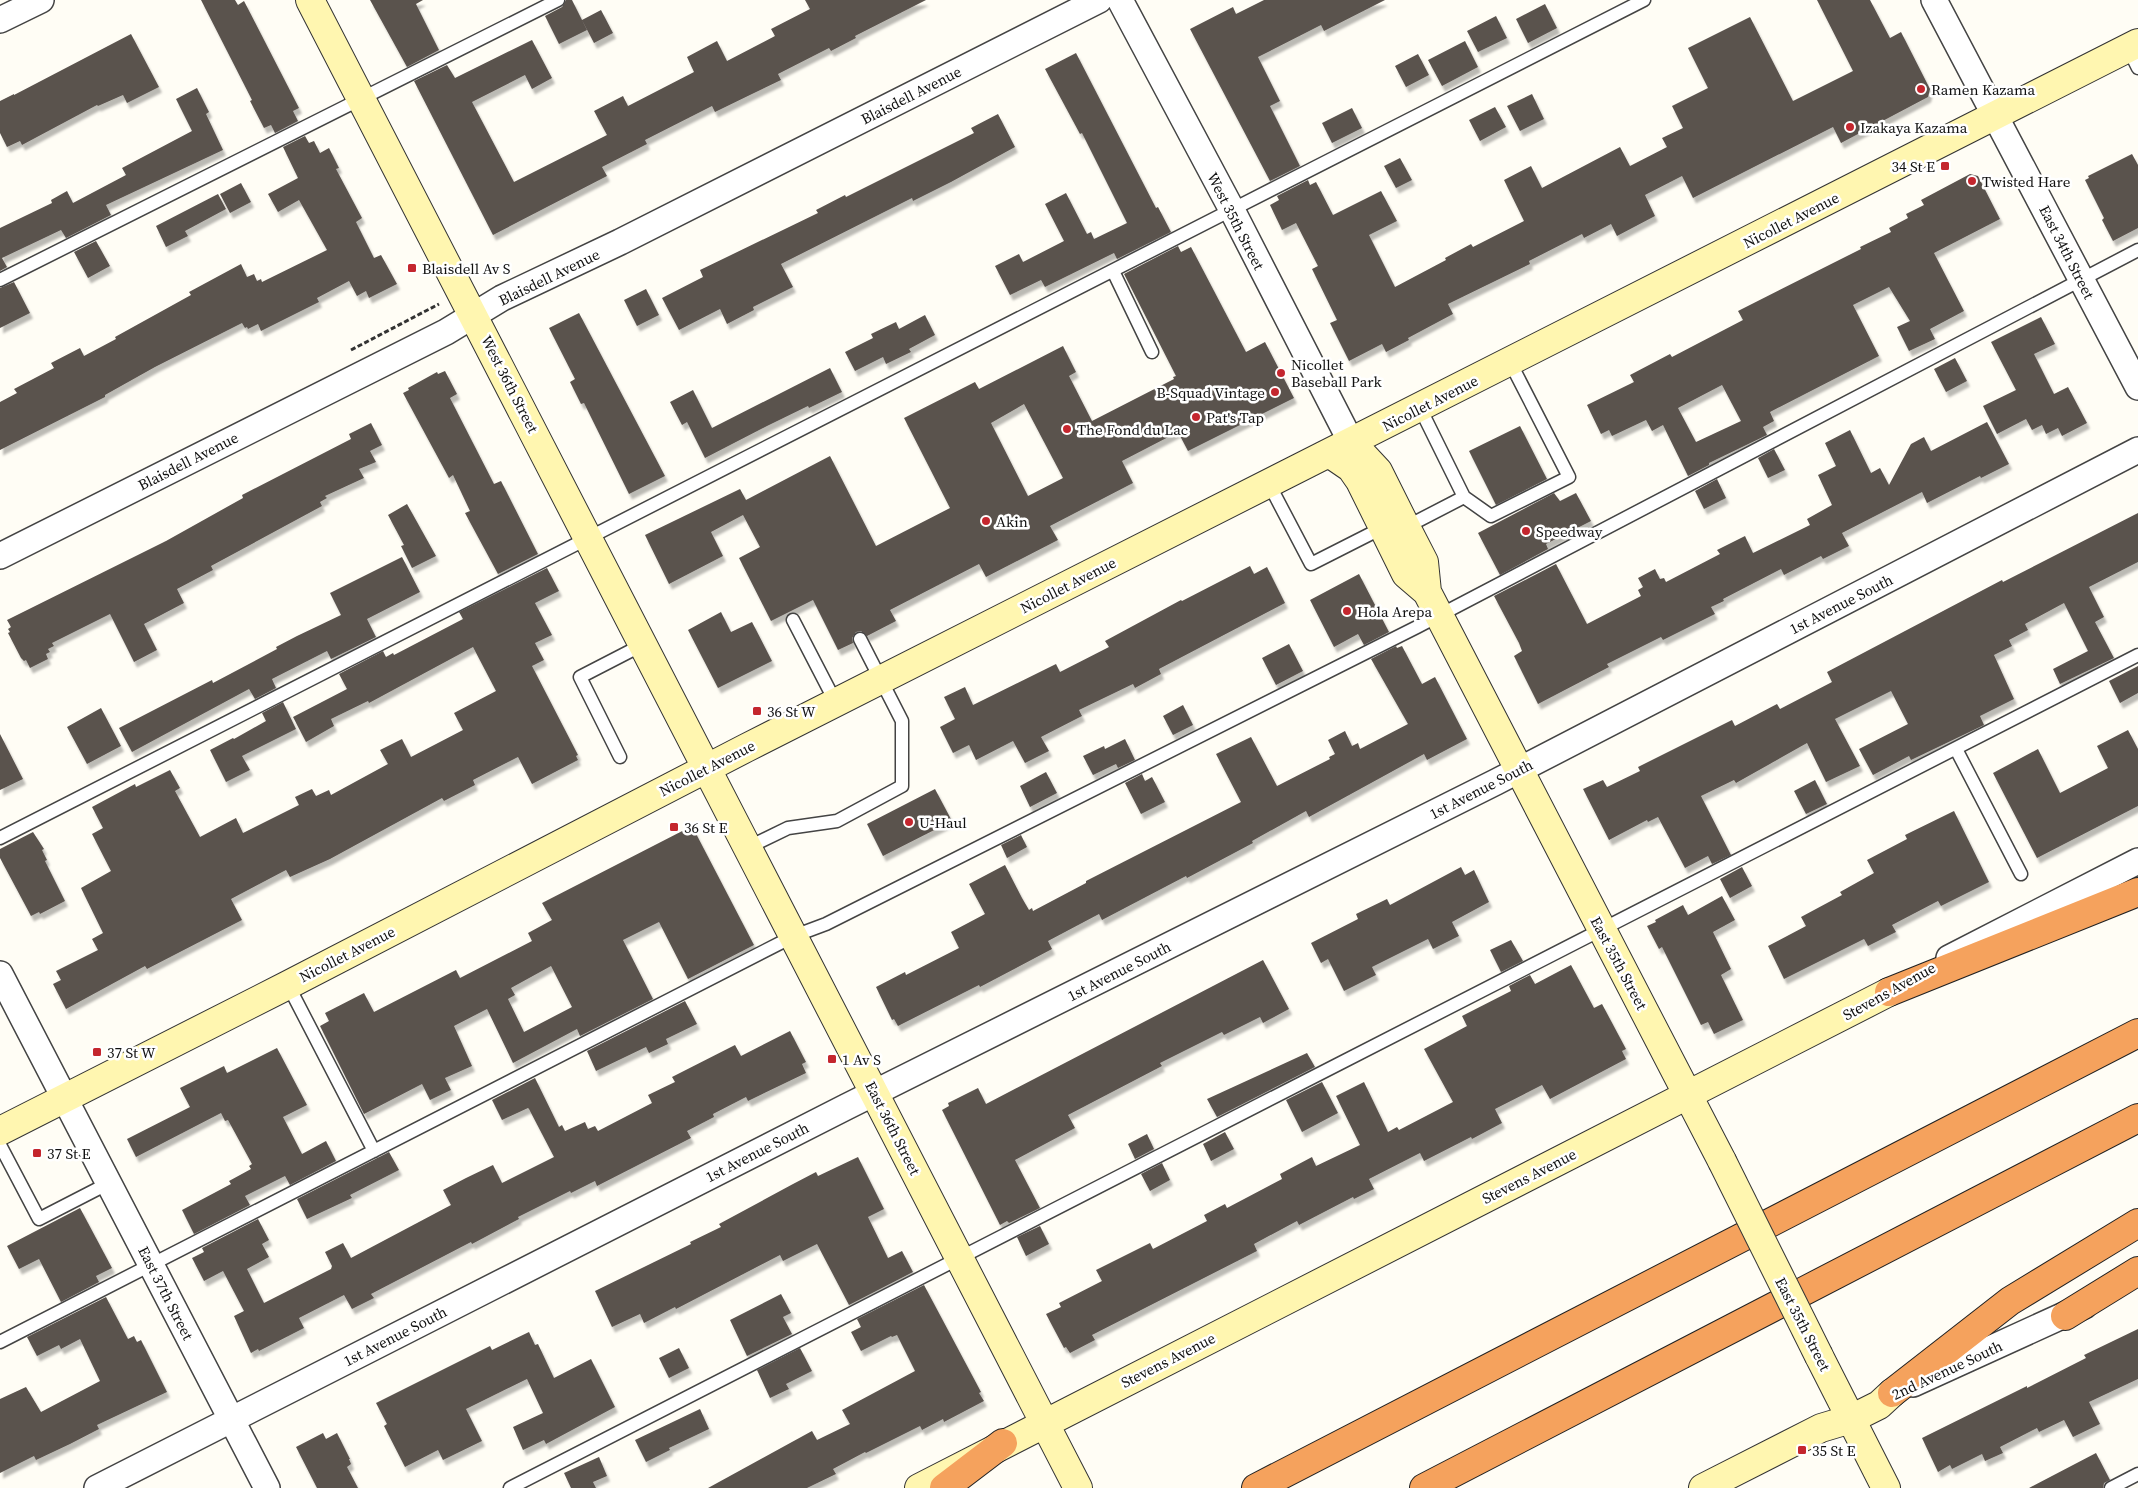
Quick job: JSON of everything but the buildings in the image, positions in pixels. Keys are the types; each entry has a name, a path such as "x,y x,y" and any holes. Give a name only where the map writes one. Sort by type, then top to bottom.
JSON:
{"highway":[{"path":"1889,992 2138,892"},
{"path":"1256,1488 2138,1033"},
{"path":"1424,1488 2138,1118"},
{"path":"1892,1393 2010,1301 2138,1223"},
{"path":"2065,1316 2138,1271"},
{"path":"944,1488 1003,1443"}],"street":[{"path":"0,20 41,0"},
{"name":"West 36th Street","path":"310,0 707,768"},
{"name":"Blaisdell Avenue","path":"0,556 446,332 502,298 620,242 1099,0"},
{"name":"West 35th Street","path":"1120,0 1232,210 1340,448"},
{"name":"East 34th Street","path":"1934,0 2138,386"},
{"name":"Nicollet Avenue","path":"0,1131 288,985 707,768 1996,116 2135,53"},
{"path":"1340,448 1350,468 1395,527 1406,574 1433,604"},
{"name":"1st Avenue South","path":"97,1488 875,1093 1520,770 2138,450"},
{"name":"East 35th Street","path":"1433,604 1722,1161 1886,1488"},
{"name":"East 36th Street","path":"707,768 1076,1485"},
{"name":"Stevens Avenue","path":"919,1488 1003,1443 1889,992 1972,945 2138,861"},
{"name":"East 37th Street","path":"0,974 267,1488"},
{"name":"2nd Avenue South","path":"1703,1488 1821,1428 1851,1419 1879,1405 1892,1393 2065,1316 2138,1278"}],"lane":[{"path":"0,280 558,0"},
{"path":"0,838 588,536 1113,272 1644,0"},
{"path":"0,1342 794,936 826,924 1433,604 2138,250"},
{"path":"1113,272 1152,352"},
{"path":"1420,408 1464,497 1491,516 1569,476 1510,362"},
{"path":"1269,484 1311,564 1464,497"},
{"path":"793,620 836,703"},
{"path":"748,848 788,828 837,822 902,786 902,721 860,639"},
{"path":"620,757 580,677 644,644"},
{"path":"510,1488 959,1257 1602,931 2138,655"},
{"path":"1956,749 2021,874"},
{"path":"288,985 374,1152"},
{"path":"0,1145 39,1219 109,1183"},
{"path":"2111,1488 2138,1474"}],"place":[{"name":"Ramen Kazama","path":"1921,89"},
{"name":"Izakaya Kazama","path":"1850,127"},
{"name":"34 St E","path":"1945,166"},
{"name":"Twisted Hare","path":"1972,181"},
{"name":"Blaisdell Av S","path":"412,268"},
{"name":"Nicollet Baseball Park","path":"1281,373"},
{"name":"B-Squad Vintage","path":"1275,392"},
{"name":"Pat's Tap","path":"1196,417"},
{"name":"The Fond du Lac","path":"1067,429"},
{"name":"Akin","path":"986,521"},
{"name":"Speedway","path":"1526,531"},
{"name":"Hola Arepa","path":"1347,611"},
{"name":"36 St W","path":"757,711"},
{"name":"U-Haul","path":"909,822"},
{"name":"36 St E","path":"674,827"},
{"name":"37 St W","path":"97,1052"},
{"name":"1 Av S","path":"832,1059"},
{"name":"37 St E","path":"37,1153"},
{"name":"35 St E","path":"1802,1450"}]}
